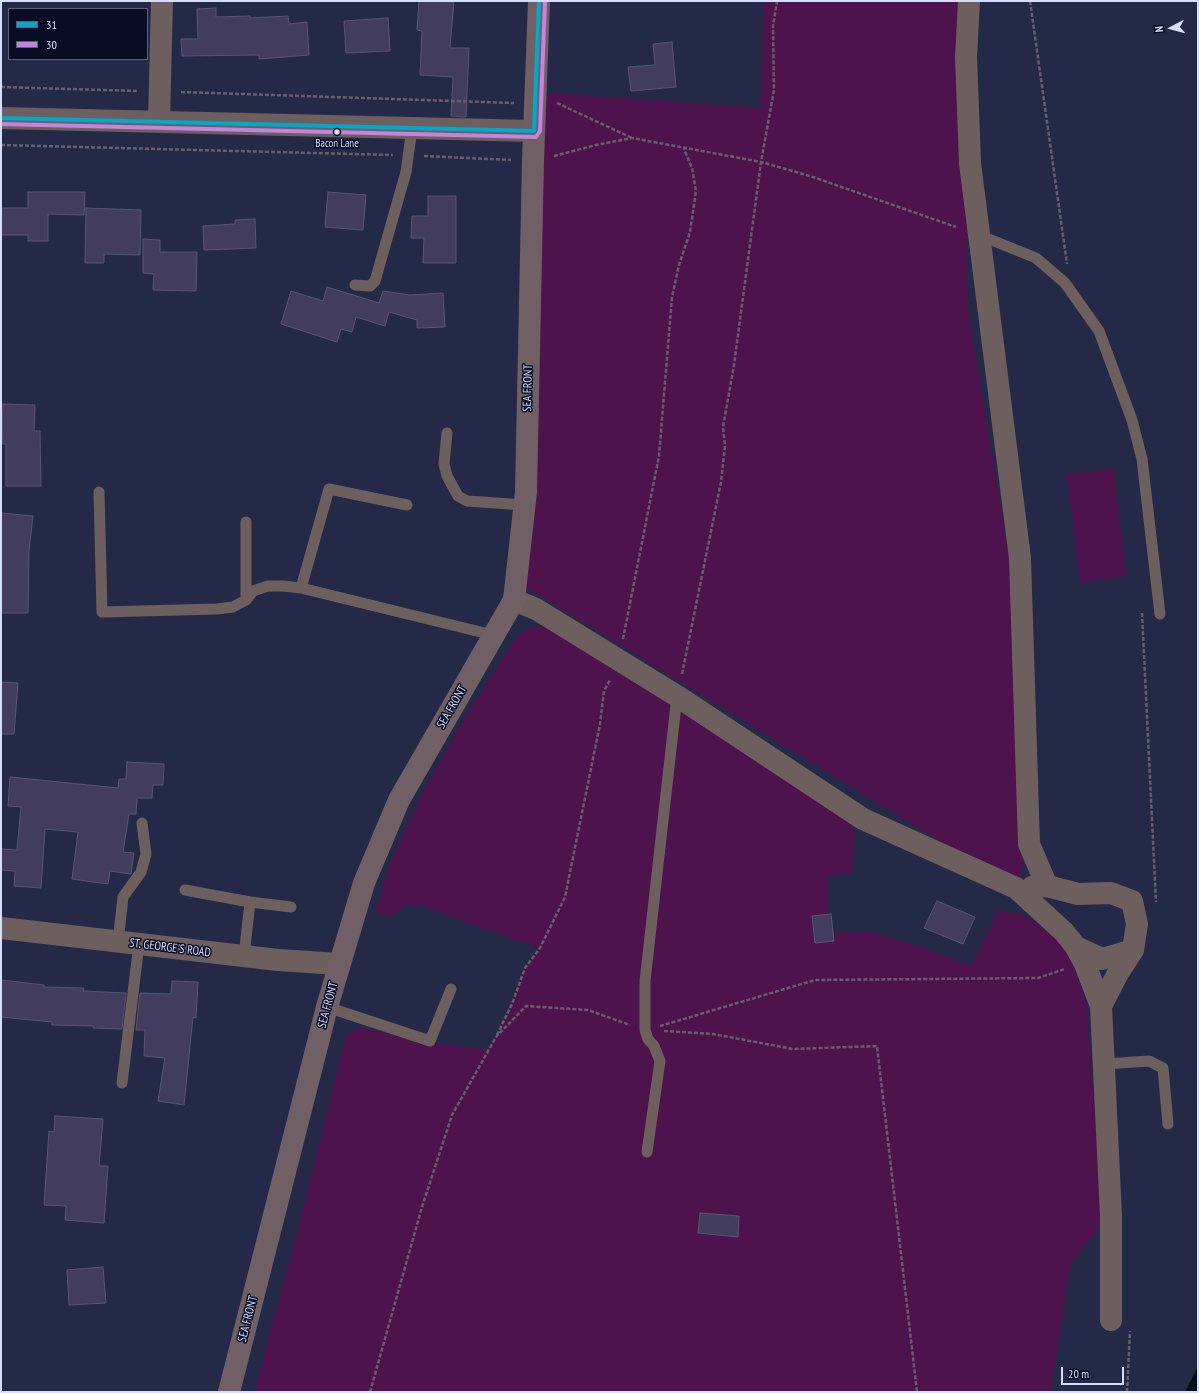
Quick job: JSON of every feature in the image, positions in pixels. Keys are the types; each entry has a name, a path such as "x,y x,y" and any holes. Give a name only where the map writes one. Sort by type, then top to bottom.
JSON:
{"street":[{"path":"159,121 162,1"},
{"name":"SEA FRONT","path":"229,1392 339,964 364,883 399,800 514,600 524,505 533,161 539,1"},
{"path":"969,1 966,57 970,163 1020,558 1028,844 1046,886"},
{"path":"1,118 534,131"},
{"path":"514,600 536,609 677,696 863,819 1016,888 1064,932 1080,955 1101,1006 1105,1064 1111,1216 1121,1324"},
{"path":"1016,888 1046,886 1078,894 1111,894 1132,901 1137,924 1133,950 1118,973 1101,1006"},
{"name":"ST. GEORGE'S ROAD","path":"1,928 244,956 339,964"},
{"path":"1080,955 1102,959 1133,950"}],"lane":[{"path":"355,285 370,286 375,282 406,172 412,128"},
{"path":"979,235 1036,258 1065,284 1099,331 1132,420 1142,459 1160,614"},
{"path":"447,433 444,464 447,476 458,496 467,501 524,505"},
{"path":"301,588 329,489 406,504"},
{"path":"99,492 102,612 217,609 233,607 246,600 253,591 268,586 301,588 493,635"},
{"path":"246,522 246,600"},
{"path":"647,1152 660,1061 654,1046 648,1039 645,1030 645,980 677,696"},
{"path":"122,1083 128,943 123,897 141,872 146,854 142,823"},
{"path":"185,890 250,902 291,907"},
{"path":"244,956 250,902"},
{"path":"328,1007 430,1042 451,989"},
{"path":"1105,1064 1149,1061 1163,1068 1168,1124"}],"path":[{"path":"677,696 720,482 725,446 723,427 734,364 761,162 774,90 773,26 777,1"},
{"path":"1030,1 1068,269"},
{"path":"1,87 557,103 632,138 683,149 761,162 810,176 979,235"},
{"path":"1,145 409,156 533,161 596,145 632,138"},
{"path":"370,1392 422,1207 452,1115 496,1037 512,1004 525,968 540,948 565,897 600,724 604,691 619,660 659,456 672,297 679,265 690,232 696,191 692,168 683,149"},
{"path":"1142,608 1156,905"},
{"path":"645,1030 815,980 1038,978 1080,955"},
{"path":"496,1037 526,1006 588,1010 645,1030 713,1034 793,1049 877,1046 917,1392"},
{"path":"1121,1324 1127,1392"}],"shaded area":[{"path":"764,1 970,1 967,95 967,305 1022,632 1029,844 1016,888 516,581 536,92 760,108"},
{"path":"1114,469 1126,576 1080,582 1067,474"},
{"path":"544,626 694,718 855,826 852,875 847,873 828,876 828,914 815,916 816,935 850,932 875,933 923,948 971,966 998,911 1021,914 1029,918 1045,929 1061,944 1069,956 1085,995 1087,1006 1102,1218 1098,1229 1074,1259 1069,1271 1051,1392 254,1392 296,1238 346,1036 352,1030 360,1028 439,1044 489,1049 512,1004 525,968 540,949 422,906 411,905 402,908 392,915 383,916 375,913 390,863 425,788 469,711 519,633 534,627"},
{"path":"1198,1366 1198,1392 1185,1392"}],"building":[{"path":"419,1 454,1 450,48 469,48 466,117 451,116 453,77 420,75 422,31 417,30"},
{"path":"216,8 216,17 250,16 250,18 288,16 289,24 307,22 309,55 259,59 259,55 182,56 181,39 198,39 197,9"},
{"path":"388,18 390,51 346,53 344,21"},
{"path":"672,42 676,87 631,91 628,67 655,65 653,44"},
{"path":"28,192 85,192 84,215 48,214 48,241 28,241 28,235 1,235 1,208 28,208"},
{"path":"328,192 366,195 363,230 325,227"},
{"path":"428,196 456,196 456,263 423,263 424,238 411,238 412,216 428,216"},
{"path":"86,208 141,210 140,255 104,254 104,263 85,263"},
{"path":"255,219 256,248 204,250 203,226 235,224 235,220"},
{"path":"143,239 160,240 160,252 197,252 196,291 153,290 154,274 143,273"},
{"path":"327,287 379,303 383,291 410,295 443,293 445,327 417,328 417,320 389,312 385,326 356,317 352,332 341,329 337,342 281,324 291,291 323,301"},
{"path":"3,404 35,405 34,431 40,431 41,486 6,486 6,444 2,444"},
{"path":"1,513 33,516 29,551 28,613 1,613"},
{"path":"1,682 18,683 14,734 1,734"},
{"path":"127,762 164,764 163,785 153,785 152,798 137,798 136,814 129,814 123,852 134,853 131,874 110,871 108,884 72,879 78,832 45,829 41,888 14,886 15,871 1,870 1,849 17,850 21,807 8,806 10,777 118,788 119,779 126,779"},
{"path":"937,901 975,917 963,944 924,928"},
{"path":"831,914 834,941 815,943 812,916"},
{"path":"1,980 44,985 44,987 84,988 83,991 126,993 122,1029 93,1028 93,1026 52,1025 52,1022 1,1017"},
{"path":"172,981 198,982 196,1018 193,1017 184,1105 158,1101 165,1058 144,1056 145,1030 136,1030 140,993 171,994"},
{"path":"55,1116 103,1119 99,1166 108,1166 104,1223 65,1220 66,1206 44,1205 49,1131 54,1132"},
{"path":"700,1213 739,1216 738,1237 698,1233"},
{"path":"103,1267 106,1303 69,1305 67,1270"}],"transit line":[{"name":"31","path":"1,118 534,131 539,1"},
{"name":"30","path":"1,124 536,137 540,131 545,1"}],"place":[{"name":"Bacon Lane","path":"337,132"}]}
